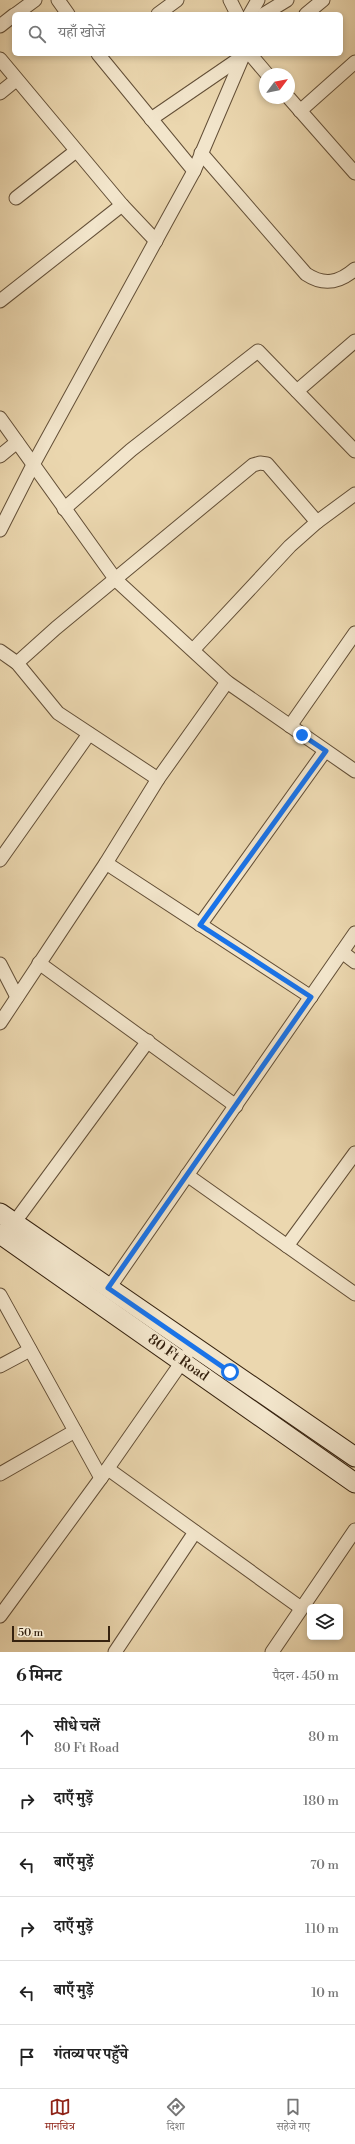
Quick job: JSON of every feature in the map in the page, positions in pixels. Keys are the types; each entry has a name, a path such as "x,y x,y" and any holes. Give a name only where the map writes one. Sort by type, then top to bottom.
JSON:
{"main road":[{"name":"80 Ft Road","path":"5,1224 108,1288 187,1353 355,1483"},
{"name":"80 Ft Road","path":"5,1224 187,1353 355,1457"}],"street":[{"path":"19,12 35,0"},
{"path":"58,0 67,12"},
{"path":"161,12 177,0"},
{"path":"230,0 237,12"},
{"path":"251,12 258,0"},
{"path":"267,12 287,0"},
{"path":"308,12 323,0"},
{"path":"0,26 12,17"},
{"path":"101,56 194,171"},
{"path":"151,119 248,56"},
{"path":"0,530 34,463 194,171 201,153 250,56"},
{"path":"251,56 262,68"},
{"path":"0,59 122,205 156,241"},
{"path":"300,111 355,62"},
{"path":"0,93 16,80"},
{"path":"294,104 354,170"},
{"path":"16,198 76,151"},
{"path":"201,153 306,274 316,281 325,282 344,278 355,269"},
{"path":"0,301 122,205"},
{"path":"297,391 355,341"},
{"path":"64,508 131,450 258,351 355,451"},
{"path":"0,418 34,463 64,508 116,580 227,682 355,771"},
{"path":"0,456 17,442"},
{"path":"17,663 56,628 116,580 253,465 260,463 267,464 317,522"},
{"path":"193,650 290,546 317,522 355,494"},
{"path":"290,726 355,633"},
{"path":"0,651 17,663 58,714 158,779"},
{"path":"0,1023 106,863 158,779 227,682"},
{"path":"0,860 89,734"},
{"path":"200,925 326,751"},
{"path":"106,863 311,997"},
{"path":"108,1288 188,1176 355,933"},
{"path":"342,952 355,962"},
{"path":"39,963 236,1106"},
{"path":"0,964 17,997"},
{"path":"5,1224 148,1041"},
{"path":"287,1246 355,1153"},
{"path":"188,1176 355,1294"},
{"path":"0,1295 74,1431 104,1474 195,1532 301,1608"},
{"path":"0,1366 30,1350"},
{"path":"0,1616 104,1474 187,1353"},
{"path":"0,1474 74,1431"},
{"path":"272,1652 355,1530"},
{"path":"115,1652 195,1532"}],"route":[{"path":"230,1372 108,1288 311,997 200,925 326,751 302,735"}]}
